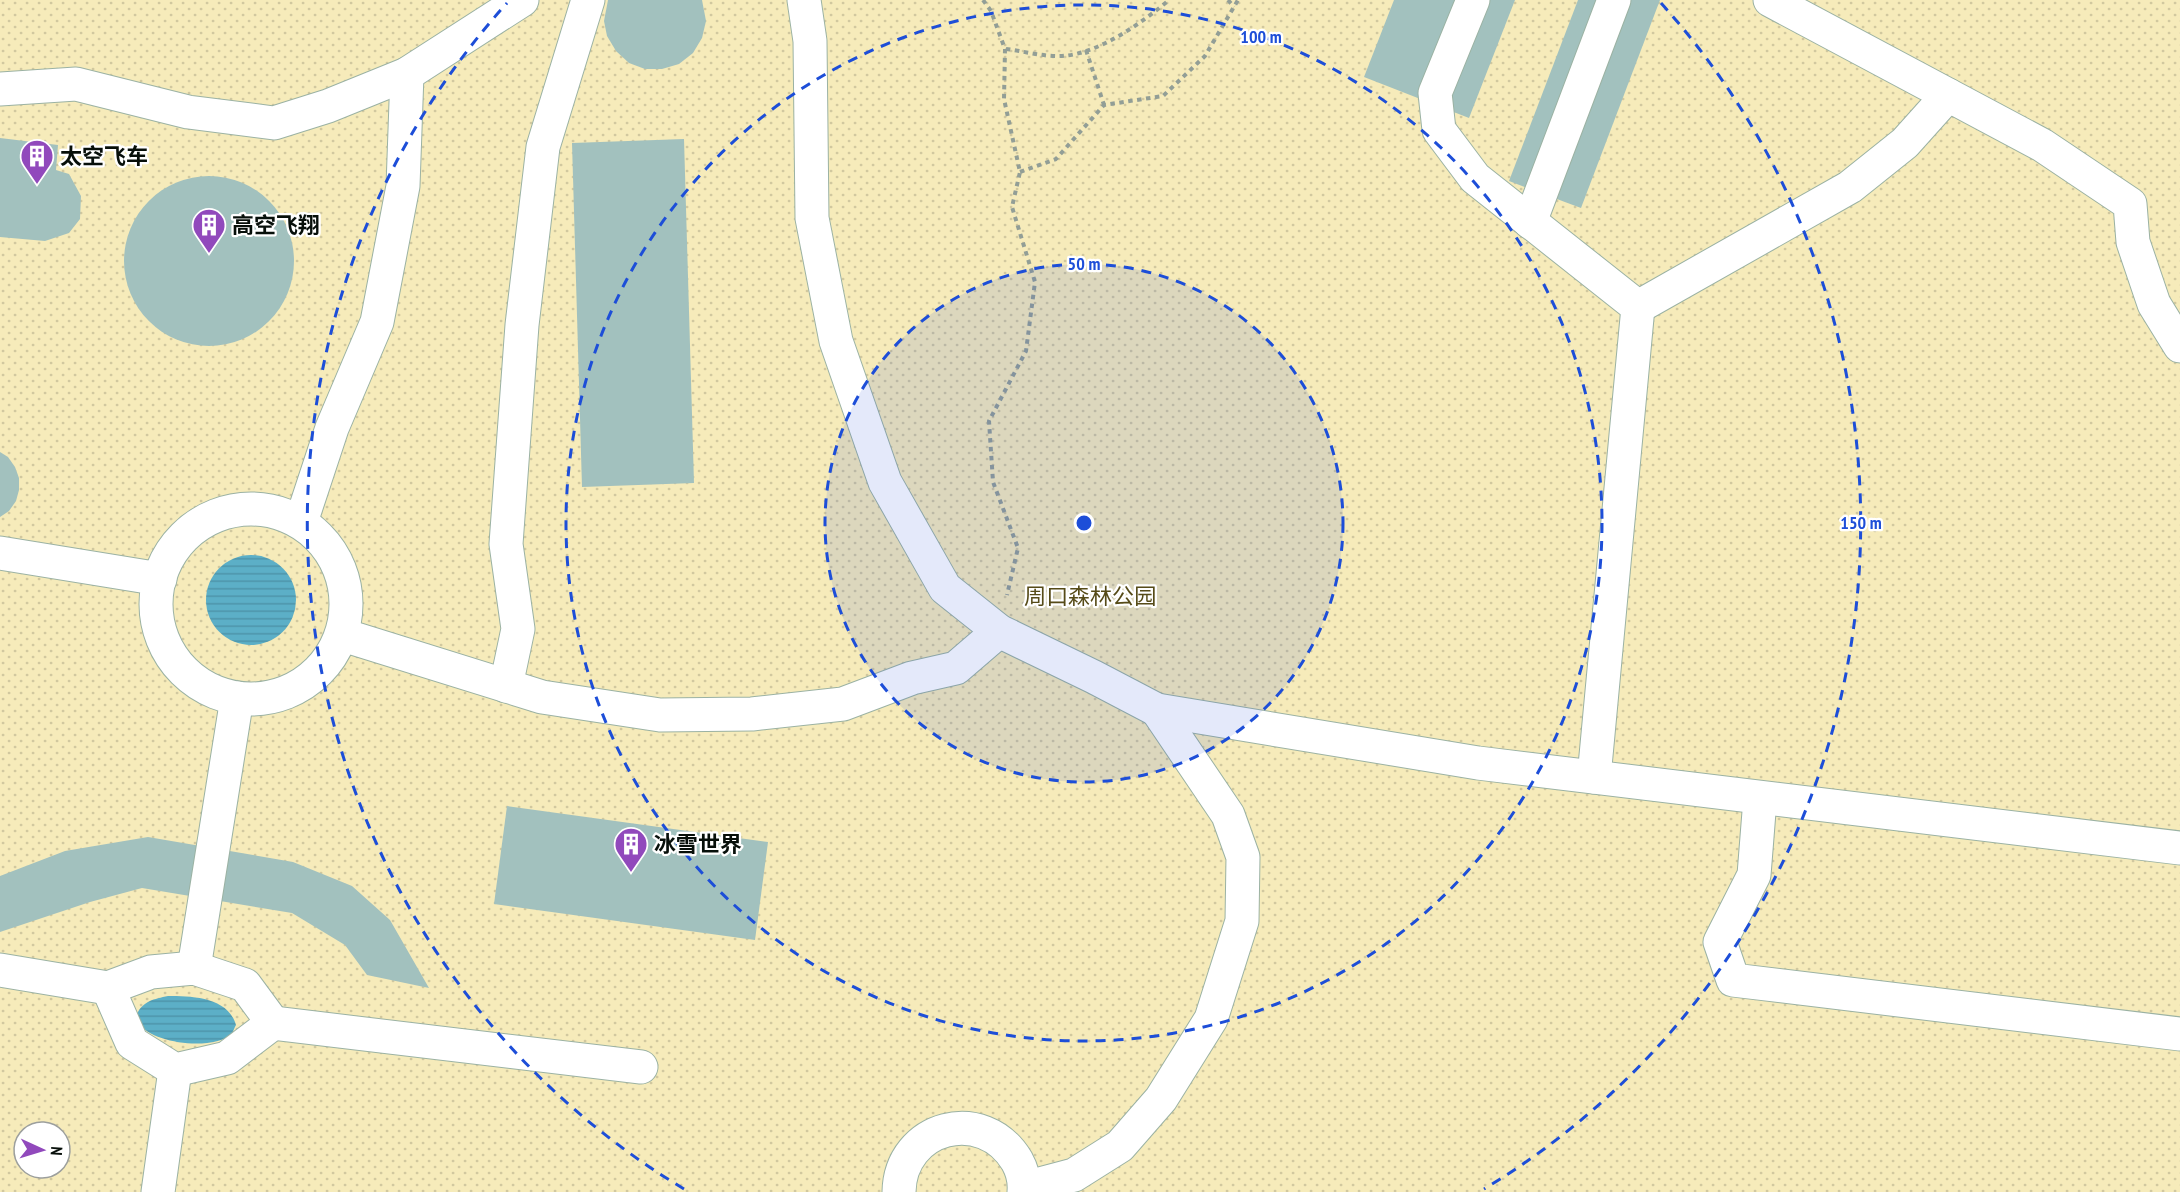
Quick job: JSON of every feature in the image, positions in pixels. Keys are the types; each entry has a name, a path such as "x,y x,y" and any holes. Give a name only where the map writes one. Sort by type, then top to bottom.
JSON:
{"street":[{"path":"0,89 76,84 188,112 274,123 328,106 407,74 522,0"},
{"path":"506,686 518,629 506,544 524,302 543,147 588,0"},
{"path":"804,0 810,41 812,218 836,341 885,482 945,588 999,631 1094,676 1157,710 1478,763 1760,799 2180,848"},
{"path":"1473,0 1435,93 1439,130 1475,178 1638,307"},
{"path":"1530,222 1614,0"},
{"path":"1770,0 2042,145 2130,204 2133,242 2154,304 2180,346"},
{"path":"301,522 332,428 377,322 403,186 407,74"},
{"path":"1638,307 1850,187 1905,143 1948,95"},
{"path":"1594,777 1638,307"},
{"path":"244,508 273,510 301,522 323,541 340,570 346,602 343,635 325,664 301,686 270,697 237,698 206,688 180,668 163,640 156,610 160,579 170,553 189,530 215,515 244,508"},
{"path":"0,553 160,579"},
{"path":"343,635 542,697 660,715 763,713 843,704 912,678 956,668 999,631"},
{"path":"194,969 237,698"},
{"path":"899,1192 899,1180 906,1160 920,1143 938,1132 957,1128 977,1129 995,1137 1011,1151 1021,1168 1024,1190 1074,1175 1120,1146 1161,1099 1211,1019 1242,921 1243,857 1228,815 1157,710"},
{"path":"1760,799 1754,875 1720,942 1733,980 2180,1034"},
{"path":"0,970 108,988 151,972 194,969 245,985 273,1023"},
{"path":"108,988 132,1043 175,1070 227,1058 273,1023 642,1067"},
{"path":"158,1192 175,1070"}],"path":[{"path":"983,0 991,12 1005,49 1004,99 1020,172 1012,207 1035,282 1026,351 989,421 993,482 1018,548 999,631"},
{"path":"1005,49 1061,56 1096,48 1154,12 1168,0"},
{"path":"1228,0 1234,7"},
{"path":"1020,172 1056,159 1104,105 1163,96 1205,56 1238,0"},
{"path":"1086,50 1104,105"}],"green space":[{"name":"周口森林公园","path":"0,0 2180,0 2180,1192 0,1192"}],"water":[{"path":"251,555 268,558 283,568 293,583 296,600 293,617 283,632 268,642 251,645 234,642 219,632 209,617 206,600 209,583 219,568 234,558"},
{"path":"168,996 198,998 217,1004 232,1016 236,1025 233,1032 223,1039 198,1044 183,1043 156,1036 139,1023 137,1014 142,1006 150,1001"}],"building":[{"path":"608,0 702,0 706,21 702,38 693,53 679,64 662,69 645,69 629,63 616,51 607,36 604,21"},
{"path":"1394,0 1515,0 1469,118 1364,77"},
{"path":"1578,0 1660,0 1581,208 1509,181"},
{"name":"太空飞车","path":"0,138 58,145 56,170 69,174 81,196 80,219 69,233 45,241 0,237"},
{"path":"684,139 694,483 582,487 572,143"},
{"name":"高空飞翔","path":"209,176 226,177 242,182 269,201 288,228 293,244 293,278 288,294 269,321 242,340 226,345 209,346 192,345 176,340 149,321 130,294 125,278 124,261 125,244 130,228 149,201 176,182 192,177"},
{"path":"0,452 8,457 15,467 19,478 19,490 16,501 9,511 0,517"},
{"name":"冰雪世界","path":"507,806 768,842 755,940 494,904"},
{"path":"148,837 293,862 352,886 390,920 429,988 367,975 345,945 292,913 142,888 90,902 0,932 0,876 65,851"}],"place":[{"name":"太空飞车","path":"37,185"},
{"name":"高空飞翔","path":"209,254"},
{"name":"冰雪世界","path":"631,873"}]}
